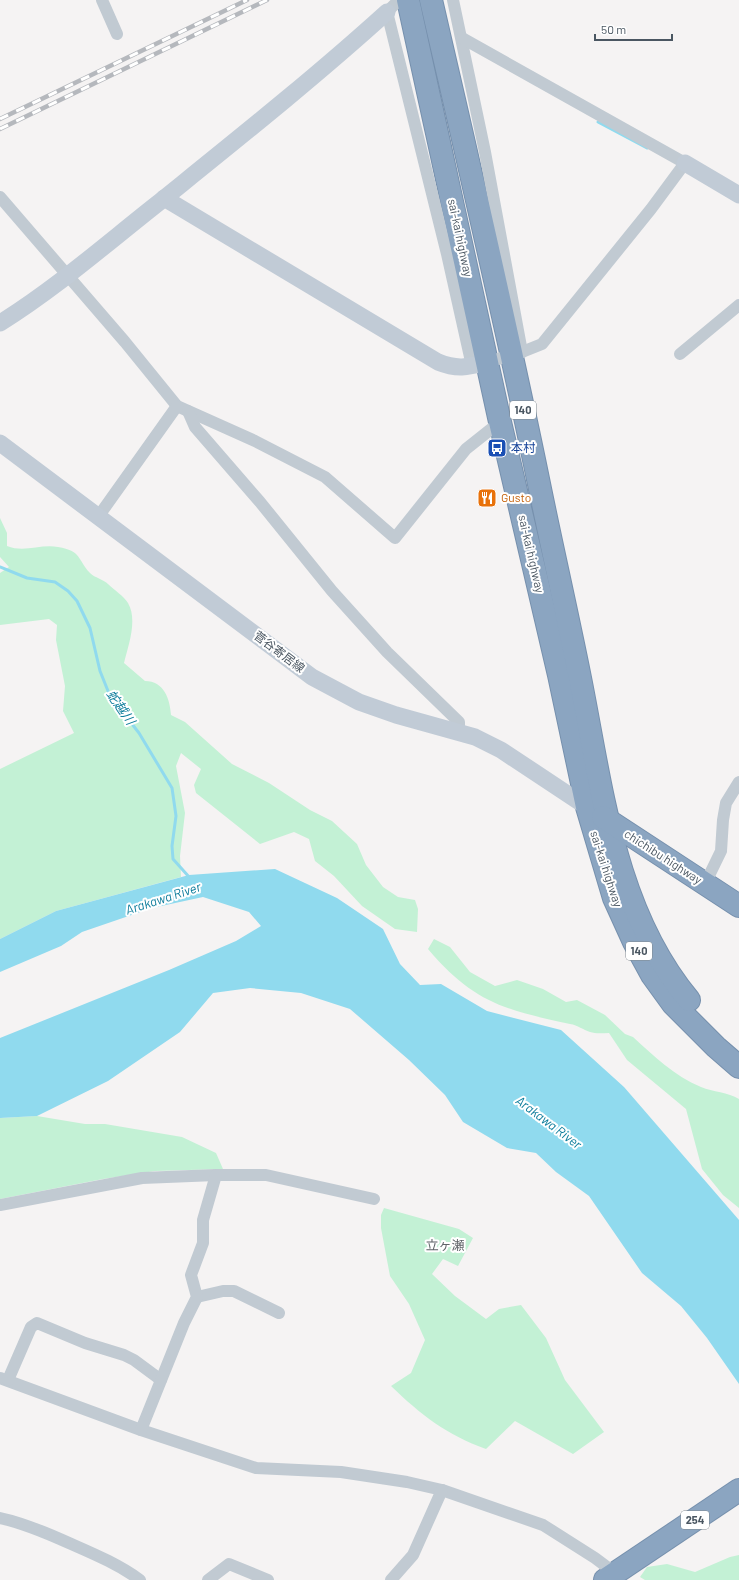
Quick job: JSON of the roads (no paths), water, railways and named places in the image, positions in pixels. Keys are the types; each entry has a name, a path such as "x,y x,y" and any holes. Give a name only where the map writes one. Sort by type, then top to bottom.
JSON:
{"highway":[{"name":"sai-kai highway","path":"408,0 480,364 500,422 569,672 608,821 633,906 646,933 659,971 683,1015 739,1067"},
{"name":"sai-kai highway","path":"431,0 517,354 569,672 587,807 614,898 634,942 659,971 682,991 712,1027 739,1050"},
{"name":"chichibu highway","path":"587,807 739,906"},
{"name":"254","path":"614,1578 652,1549 739,1490"}],"street":[{"path":"102,0 116,34"},
{"path":"0,323 68,275 164,198 331,62 400,0"},
{"path":"453,0 462,38 480,153 517,354"},
{"path":"387,12 430,165 480,364"},
{"path":"462,38 739,194"},
{"path":"164,198 438,362 455,367 480,364 517,354 542,344 651,209 685,163"},
{"path":"0,197 183,409 195,426 260,502 332,591 387,652 459,722 459,732"},
{"path":"680,354 739,305"},
{"path":"183,409 255,441 324,477 395,538 466,449 500,422"},
{"path":"98,517 183,409"},
{"name":"菅谷寄居線","path":"0,443 312,677 359,702 396,715 475,736 501,750 587,807"},
{"path":"705,884 721,851 722,820 726,804 739,782"},
{"path":"0,1205 72,1190 142,1178 216,1175 266,1175 374,1199"},
{"path":"141,1430 197,1298 191,1275 203,1243 203,1220 216,1175"},
{"path":"197,1298 223,1291 234,1291 279,1313"},
{"path":"161,1380 134,1360 124,1355 85,1343 37,1323 31,1327 4,1379 141,1430 256,1468 340,1472 407,1482 442,1490 543,1525 570,1541 614,1578"},
{"path":"391,1580 413,1555 442,1490"},
{"path":"0,1518 13,1521 61,1540 121,1566 140,1580"},
{"path":"208,1580 229,1564 268,1580"}],"water":[{"name":"Arakawa River","path":"275,869 337,898 383,929 400,964 420,985 441,984 487,1011 561,1030 624,1087 739,1220 739,1384 707,1338 681,1306 642,1273 589,1196 556,1172 536,1153 507,1148 463,1122 445,1095 409,1060 350,1009 301,993 250,988 213,993 180,1032 108,1081 37,1116 0,1118 0,1038 169,970 236,941 261,926 249,912 203,897 152,908 82,932 61,946 0,972 0,939 56,911 189,875"}],"waterway":[{"path":"598,122 647,148"},
{"name":"蛇越川","path":"0,567 27,578 55,582 68,591 77,601 90,628 100,671 110,696 139,733 172,788 176,816 172,846 173,859 190,878"}],"railway":[{"path":"0,119 247,0"},
{"path":"0,129 267,0"}],"place":[{"name":"本村","path":"497,448"},
{"name":"Gusto","path":"487,498"}],"district":[{"name":"立ヶ瀬","path":"445,1245"}]}
